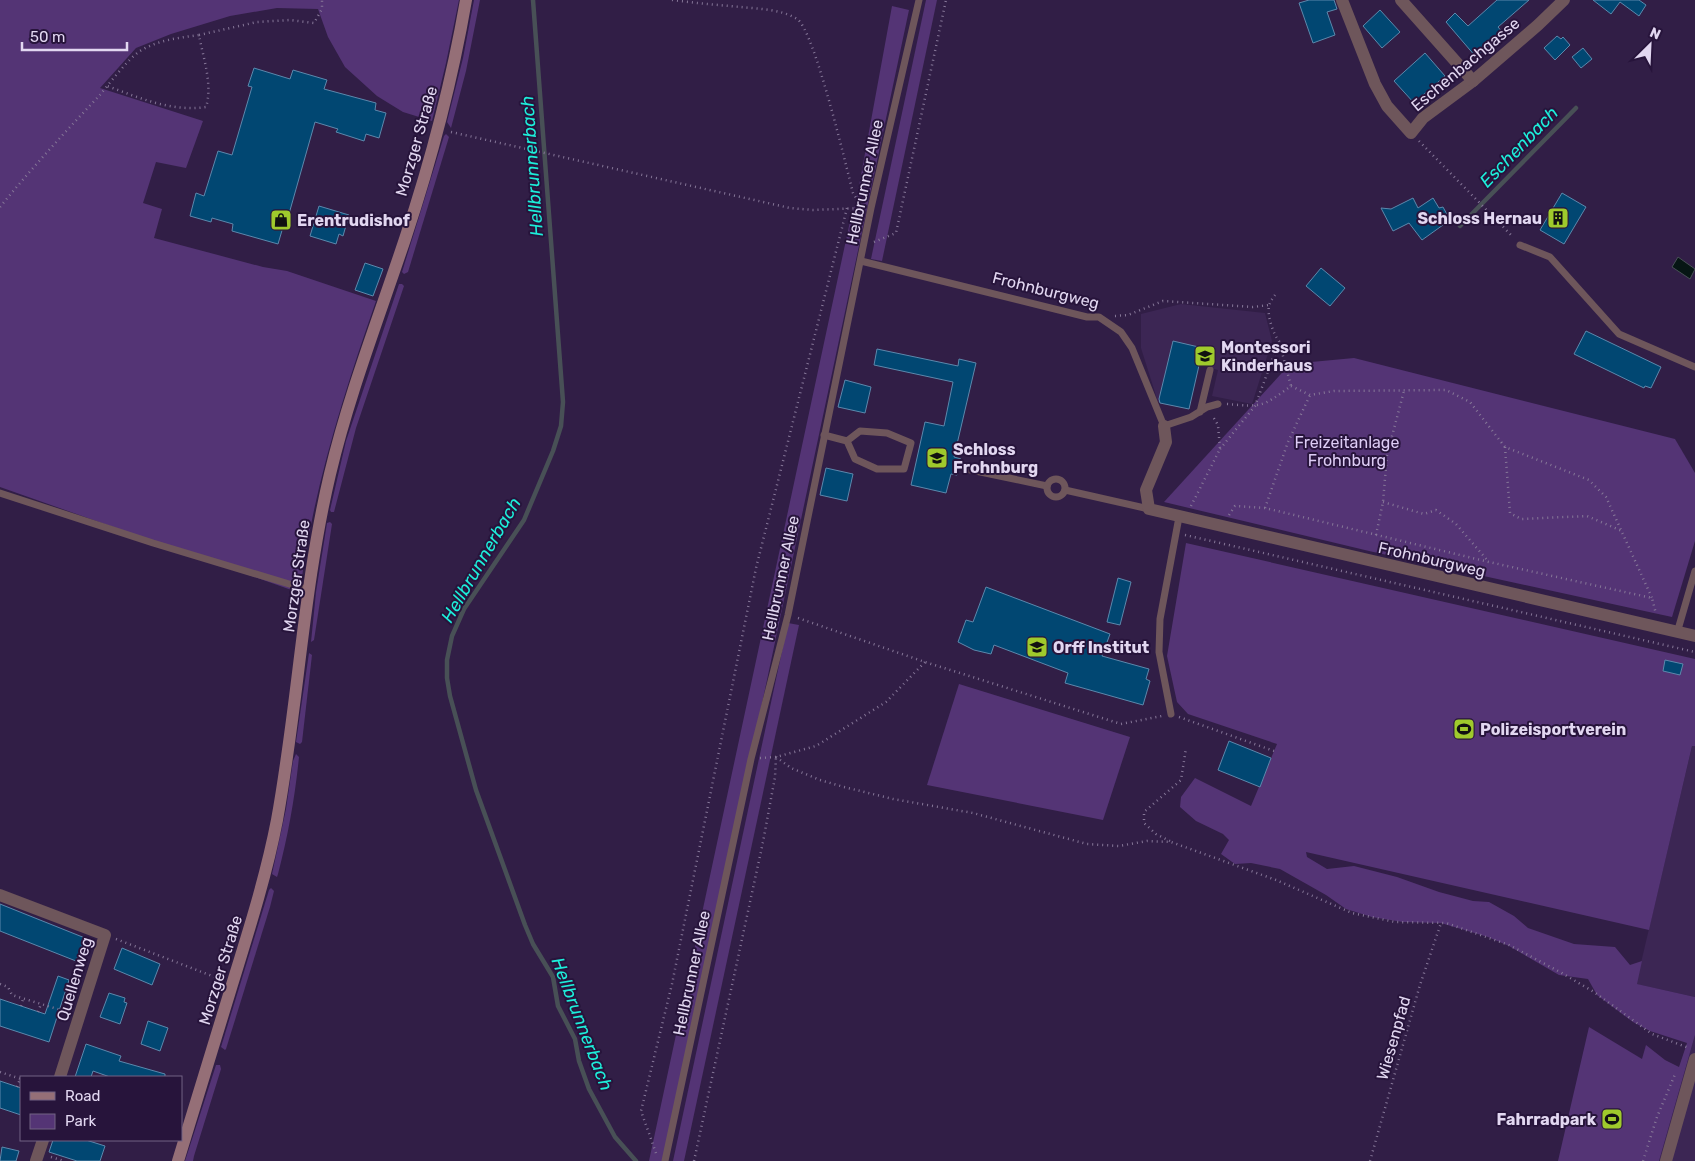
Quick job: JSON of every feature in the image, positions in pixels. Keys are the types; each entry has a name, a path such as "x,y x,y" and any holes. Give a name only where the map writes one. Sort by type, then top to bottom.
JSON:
{"street":[{"name":"Morzger Straße","path":"178,1161 250,930 274,836 325,494 344,419 407,235 437,130 449,87 466,0"},
{"name":"Eschenbachgasse","path":"1342,0 1379,91 1387,106 1411,133 1423,118 1473,81 1564,0"},
{"path":"1401,0 1473,81"},
{"name":"Frohnburgweg","path":"1164,426 1166,442 1146,490 1149,509 1695,636"},
{"name":"Quellenweg","path":"0,895 105,935 60,1076"},
{"path":"1666,1161 1692,1078 1695,1059"},
{"path":"36,1161 43,1141"}],"lane":[{"name":"Hellbrunner Allee","path":"666,1161 751,759 788,615 871,208 919,0"},
{"path":"1520,244 1550,257 1619,334 1695,367"},
{"name":"Frohnburgweg","path":"861,261 1087,318 1099,317 1121,332 1132,348 1164,426"},
{"path":"1200,412 1210,370"},
{"path":"1164,426 1192,417 1207,406 1218,404"},
{"path":"824,435 847,440 860,432 887,432 910,443 904,469 877,469 855,458 847,440"},
{"path":"966,469 1047,486"},
{"path":"1058,479 1064,483 1065,490 1061,496 1054,497 1048,493 1047,486 1051,481 1058,479"},
{"path":"1065,490 1149,509"},
{"path":"0,493 153,543 310,590"},
{"path":"1171,714 1159,652 1160,619 1176,533 1183,518"},
{"path":"1677,633 1695,571"}],"path":[{"path":"0,207 138,53 153,44 169,39 198,35 257,22 290,20 314,23 322,9 322,0"},
{"path":"672,0 771,11 792,16 799,20 807,31 831,105 853,193 860,204 871,208"},
{"path":"864,247 896,233 946,0"},
{"path":"107,86 157,105 193,109 206,107 209,99 208,85 198,35"},
{"path":"437,130 790,208 814,210 871,208"},
{"path":"1411,133 1520,244"},
{"path":"659,1161 641,1111 672,984 756,568 847,208"},
{"path":"1274,296 1269,305 1269,314 1276,338 1279,341 1291,386 1310,395 1334,391 1446,390 1470,402 1505,447 1589,480 1606,497 1652,598 1656,615 1651,626"},
{"path":"1099,317 1128,314 1163,301 1253,307 1269,305"},
{"path":"1183,518 1220,450 1254,406 1279,341"},
{"path":"1218,404 1254,406 1266,404 1291,386"},
{"path":"1376,535 1383,502 1387,455 1404,391"},
{"path":"1265,508 1288,442 1310,395"},
{"path":"1207,406 1218,425 1220,450"},
{"path":"1505,447 1510,513 1521,519 1587,516 1623,531"},
{"path":"1383,502 1424,514 1436,510 1456,524 1489,562"},
{"path":"1220,526 1235,506 1265,508 1489,562 1652,598"},
{"path":"1176,533 1695,652"},
{"path":"788,615 925,662 1121,724 1171,714 1274,751"},
{"path":"751,759 776,757 816,746 886,702 925,662"},
{"path":"1186,748 1181,780 1144,812 1144,823 1156,834 1171,842 1276,880 1352,913 1395,922 1446,923 1509,945 1594,992 1652,1034 1687,1048"},
{"path":"776,757 792,768 820,780 844,787 893,799 974,813 1087,844 1119,846 1147,841 1171,842"},
{"path":"694,1161 763,842 775,777 776,757"},
{"name":"Wiesenpfad","path":"1370,1161 1420,984 1441,923"},
{"path":"105,935 232,984"},
{"path":"0,984 8,986 12,996 80,1016"},
{"path":"21,1006 23,999"},
{"path":"38,1012 41,1004"},
{"path":"1642,1161 1656,1118 1679,1065"},
{"path":"0,1072 20,1079 17,1087"}],"shaded area":[{"path":"1678,257 1695,269 1690,279 1672,267"},
{"name":"Montessori Kinderhaus","path":"1181,304 1265,313 1272,341 1252,404 1212,396 1218,370 1199,365 1189,409 1158,402 1141,348 1141,314"},
{"path":"1692,746 1695,746 1695,997 1636,984"},
{"path":"1695,1035 1695,1161 1659,1161"}],"green space":[{"path":"0,0 459,0 432,121 403,112 377,96 345,67 328,37 318,9 277,8 230,16 171,34 136,48 100,88 203,121 186,168 156,162 143,203 162,209 154,238 263,267 287,271 376,301 330,445 312,518 300,593 0,487"},
{"path":"474,0 480,0 466,71 451,128 447,122 463,58"},
{"path":"926,0 937,0 882,261 871,259"},
{"path":"892,6 909,10 665,1161 649,1161 852,212 857,197"},
{"path":"446,134 449,137 408,272 404,274 402,272"},
{"path":"399,284 404,286 356,428 334,512 331,512 346,441"},
{"name":"Freizeitanlage Frohnburg","path":"1354,358 1675,439 1695,473 1695,541 1672,617 1369,551 1164,502 1290,364"},
{"path":"330,522 332,524 314,640 311,642 316,592 327,523"},
{"name":"Polizeisportverein","path":"1186,543 1695,659 1695,746 1692,746 1649,930 1306,852 1307,857 1327,869 1354,866 1397,877 1439,892 1473,901 1489,902 1514,916 1528,928 1574,944 1615,947 1630,965 1642,961 1637,984 1695,997 1695,1035 1659,1161 1558,1161 1589,1027 1642,1059 1646,1045 1665,1060 1679,1067 1687,1043 1650,1031 1633,1022 1597,995 1588,979 1559,975 1509,946 1488,937 1441,923 1403,922 1372,917 1346,909 1326,895 1280,869 1251,863 1235,864 1221,854 1229,840 1223,834 1196,821 1180,807 1181,797 1195,778 1251,806 1277,744 1188,714 1177,702 1167,656"},
{"path":"788,623 799,625 684,1161 673,1161"},
{"path":"309,653 312,655 302,742 300,744 296,742"},
{"path":"959,684 1130,737 1103,820 927,785"},
{"path":"296,754 299,757 293,802 277,877 272,874 286,809 293,761"},
{"path":"271,888 274,891 270,907 225,1050 221,1047"},
{"path":"216,1065 220,1065 221,1069 193,1161 185,1161"}],"building":[{"path":"1309,0 1334,0 1337,9 1327,12 1335,35 1313,43 1299,3"},
{"path":"1497,0 1529,0 1498,27 1503,33 1476,57 1446,22 1455,13 1468,26"},
{"path":"1593,0 1639,0 1646,5 1639,16 1620,2 1611,14"},
{"path":"1380,10 1400,32 1382,48 1363,26"},
{"path":"1557,36 1561,39 1563,37 1570,45 1555,60 1544,48"},
{"path":"1583,48 1592,59 1581,68 1572,57"},
{"path":"1425,53 1445,76 1414,103 1394,81"},
{"path":"254,68 290,79 293,70 327,80 324,89 376,103 375,110 386,113 379,138 366,134 364,141 336,132 338,129 315,122 285,228 283,227 278,244 232,231 233,224 212,218 211,222 190,216 196,193 204,196 218,151 232,155 252,87 248,86"},
{"name":"Schloss Hernau","path":"1562,193 1586,207 1564,244 1540,230"},
{"path":"1413,198 1418,208 1433,198 1439,208 1443,207 1450,220 1422,240 1409,223 1393,231 1381,208 1391,209"},
{"path":"319,206 349,215 343,236 339,234 336,244 310,236"},
{"path":"365,263 383,269 373,296 355,290"},
{"path":"1321,268 1345,288 1330,306 1306,286"},
{"path":"1586,331 1661,367 1651,388 1645,386 1644,388 1574,354"},
{"path":"1173,341 1203,348 1189,409 1160,403 1159,399"},
{"path":"877,349 958,366 959,359 976,363 954,457 961,459 957,475 951,474 946,493 911,485 925,422 944,426 953,382 874,365"},
{"path":"845,380 871,387 865,413 838,407"},
{"path":"826,468 853,474 847,501 820,495"},
{"path":"1118,578 1131,582 1120,625 1107,622"},
{"name":"Orff Institut","path":"986,587 1110,634 1102,656 1149,669 1146,679 1150,681 1143,705 1065,683 1068,673 994,645 991,654 974,650 958,642 966,620 973,622"},
{"path":"1665,660 1683,664 1680,675 1663,671"},
{"path":"1229,741 1271,758 1260,787 1218,770"},
{"path":"0,904 85,938 76,961 0,931"},
{"path":"122,948 160,964 152,985 114,969"},
{"path":"58,976 69,980 49,1042 0,1026 0,999 45,1014"},
{"path":"109,993 125,998 124,1002 127,1003 120,1024 100,1017"},
{"path":"148,1021 168,1028 160,1051 141,1044"},
{"path":"86,1044 121,1056 119,1061 165,1074 165,1076 107,1076 93,1071 91,1076 75,1076"},
{"path":"0,1081 20,1088 20,1115 0,1108"},
{"path":"53,1141 89,1141 105,1146 100,1161 77,1161 49,1152"},
{"path":"2,1147 19,1151 16,1161 0,1161"}],"waterway":[{"name":"Hellbrunnerbach","path":"533,0 563,402 561,426 553,451 524,520 464,609 452,636 447,660 447,678 450,696 476,790 525,925 533,944 553,977 558,1006 575,1039 579,1061 589,1089 615,1137 636,1161"},
{"name":"Eschenbach","path":"1460,226 1576,108"}],"place":[{"name":"Schloss Hernau","path":"1558,218"},
{"name":"Erentrudishof","path":"281,220"},
{"name":"Montessori Kinderhaus","path":"1205,356"},
{"name":"Schloss Frohnburg","path":"937,458"},
{"name":"Orff Institut","path":"1037,647"},
{"name":"Polizeisportverein","path":"1464,729"},
{"name":"Fahrradpark","path":"1612,1119"}]}
